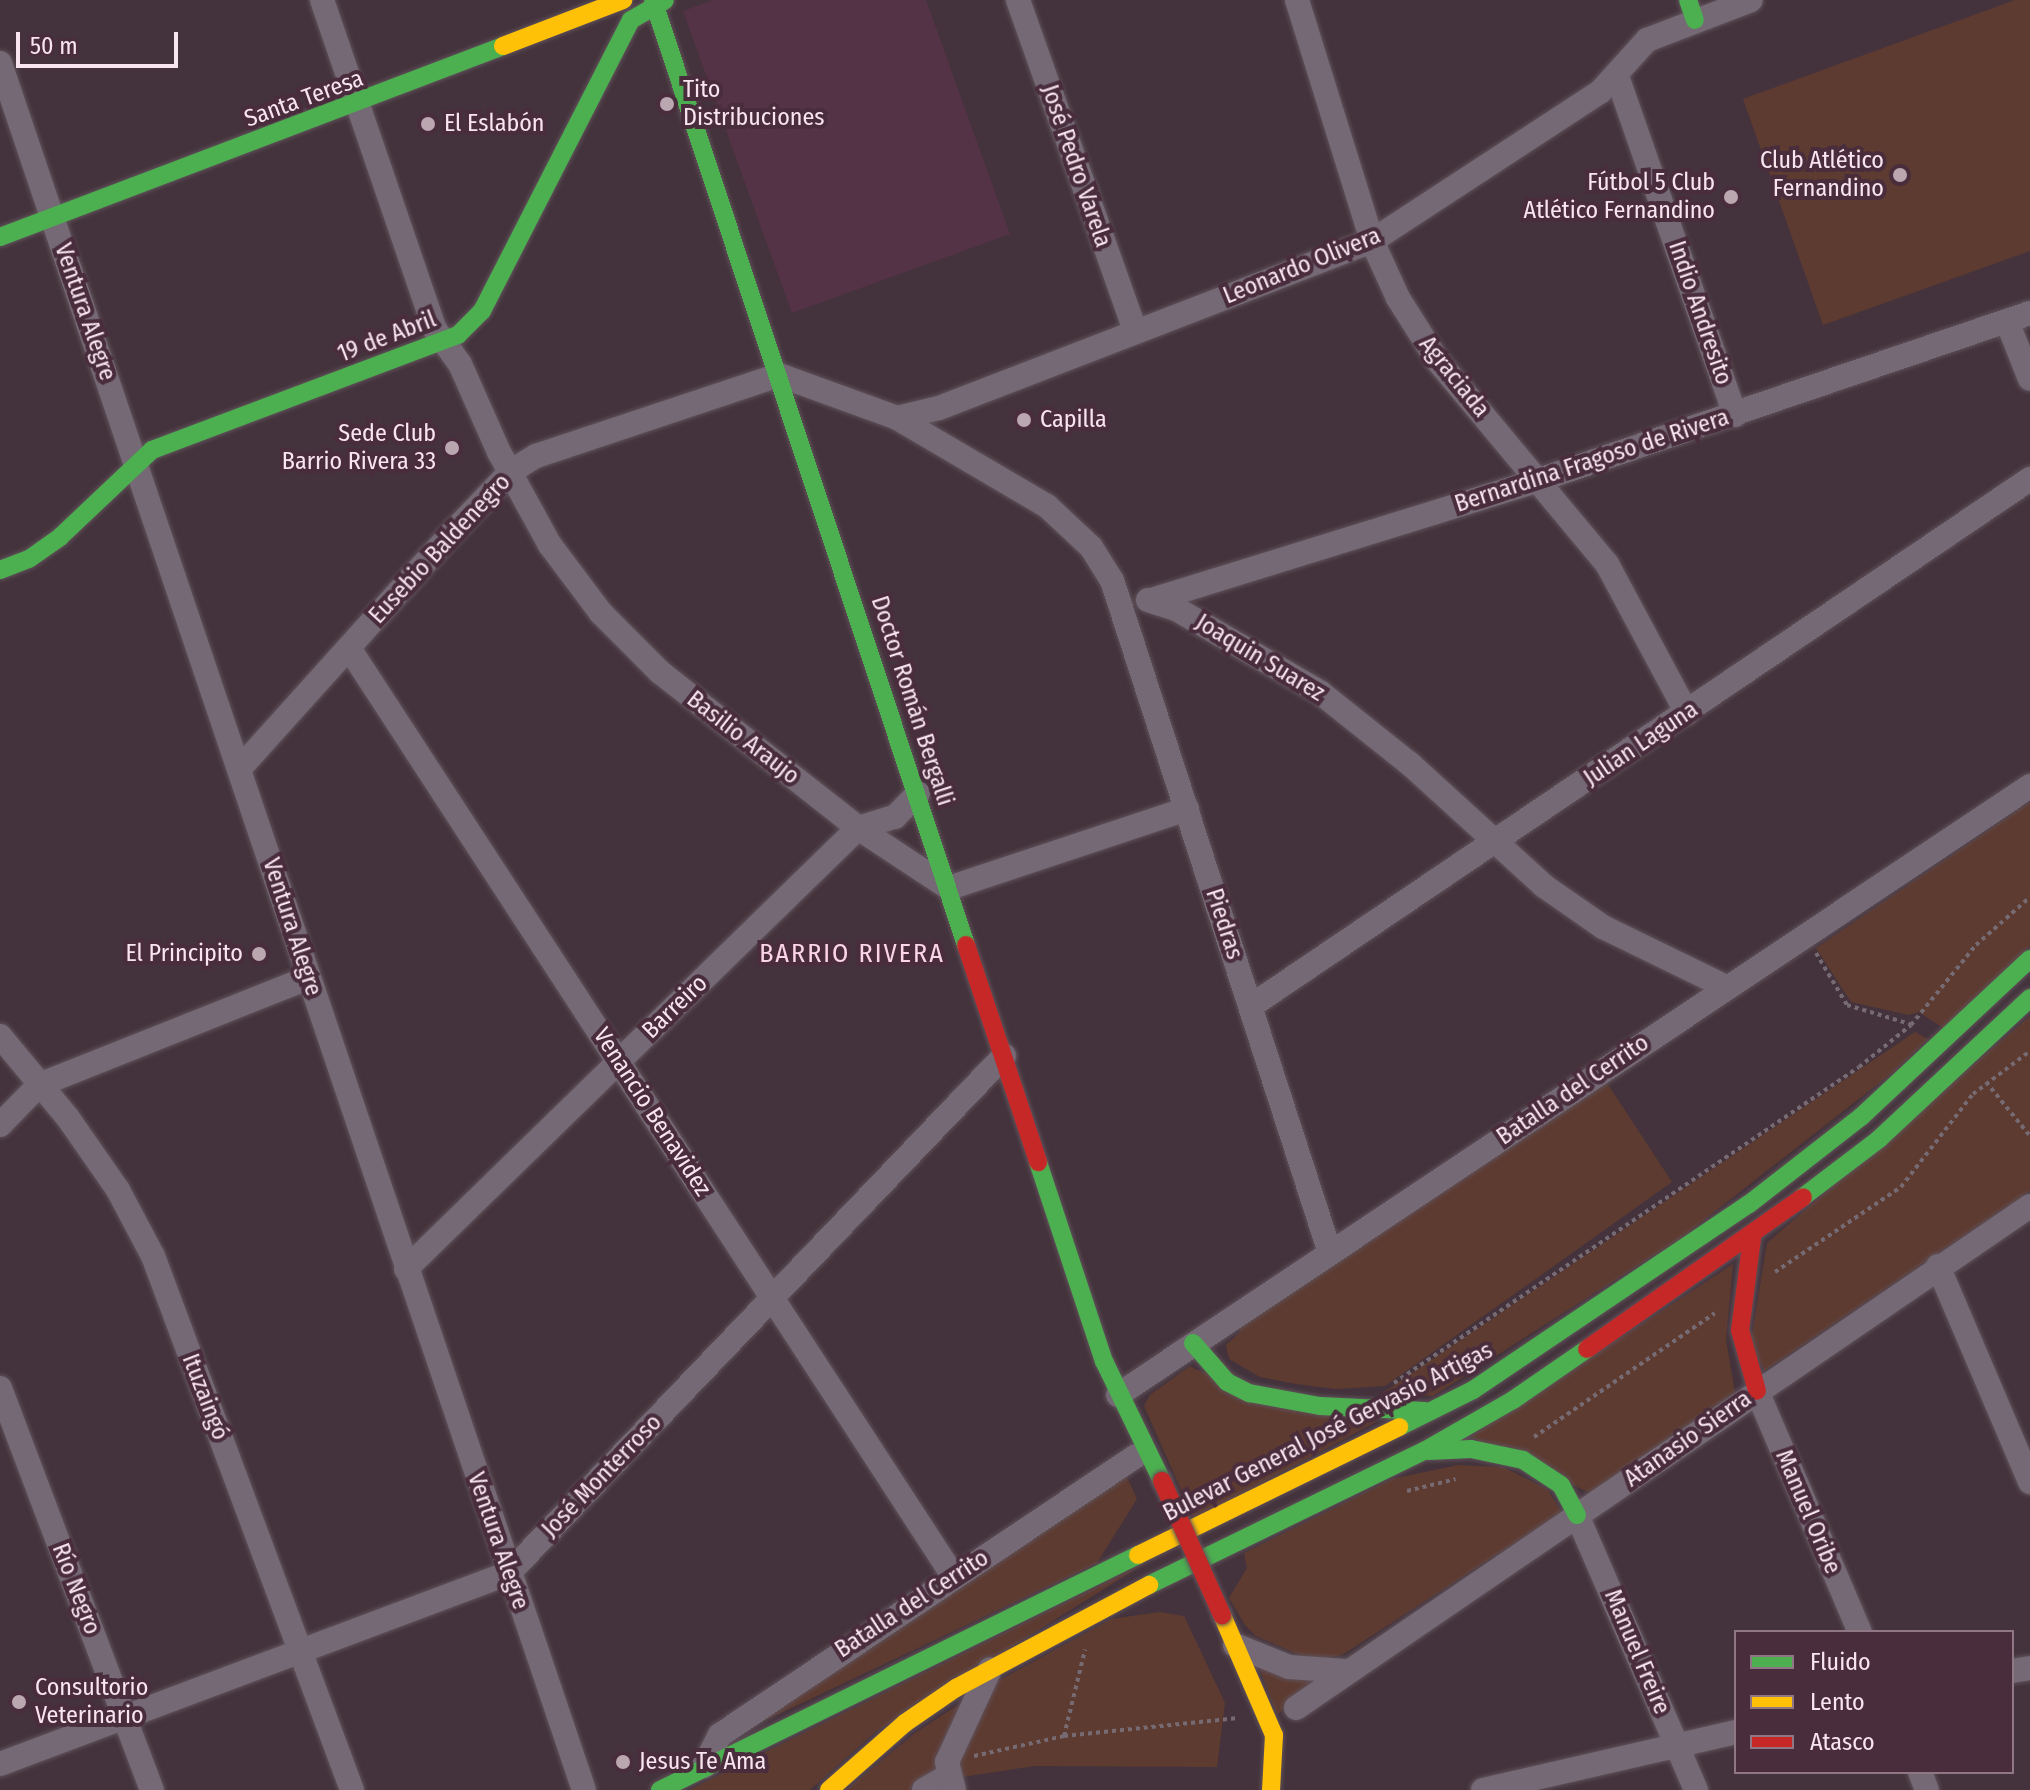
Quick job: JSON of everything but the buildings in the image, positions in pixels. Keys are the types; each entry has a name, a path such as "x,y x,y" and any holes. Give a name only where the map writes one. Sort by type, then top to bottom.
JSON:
{"street":[{"name":"Basilio Araujo","path":"322,0 442,343 460,364 510,472 574,579 634,647 858,828 949,888"},
{"name":"Santa Teresa","path":"0,237 358,105 623,0"},
{"name":"José Pedro Varela","path":"1018,0 1135,331"},
{"name":"Agraciada","path":"1297,0 1372,241 1398,298 1430,350 1542,479 1607,564 1687,713"},
{"name":"Leonardo Olivera","path":"897,418 939,408 1372,241 1484,171 1617,76 1647,40 1691,10 1751,0"},
{"name":"19 de Abril","path":"0,570 29,559 60,537 152,450 442,343 471,324 482,311 631,20 657,1"},
{"name":"Doctor Román Bergalli","path":"657,1 1122,1405 1136,1456 1156,1483"},
{"path":"588,15 618,44"},
{"name":"Ventura Alegre","path":"0,63 241,767 308,978 584,1790"},
{"name":"Indio Andresito","path":"1617,76 1735,415"},
{"path":"421,283 448,317 471,324"},
{"path":"2018,317 2030,379"},
{"name":"Bernardina Fragoso de Rivera","path":"1152,600 1542,479 2018,317"},
{"path":"779,375 897,418 1047,506 1091,547 1117,596"},
{"name":"Eusebio Baldenegro","path":"241,767 510,472 536,456 779,375"},
{"name":"Julian Laguna","path":"1251,1006 2030,479"},
{"name":"Joaquin Suarez","path":"1117,596 1152,600 1247,647 1321,693 1410,764 1492,843 1603,927 1726,987"},
{"name":"Piedras","path":"1117,596 1330,1253"},
{"name":"Venancio Benavidez","path":"349,648 954,1577"},
{"name":"Batalla del Cerrito","path":"1122,1405 1193,1343 2030,786"},
{"name":"Barreiro","path":"406,1269 858,828 895,817 918,793"},
{"path":"949,888 1187,809"},
{"name":"Bulevar General José Gervasio Artigas","path":"660,1790 1434,1411 1487,1381 1749,1204 1862,1116 2030,959"},
{"path":"0,1125 39,1085 308,978"},
{"path":"829,1790 905,1723 990,1669 1424,1451 1513,1400 1752,1238 1879,1139 2030,998"},
{"name":"Ituzaingó","path":"0,1036 118,1190 153,1256 352,1790"},
{"name":"José Monterroso","path":"0,1764 509,1573 1004,1056"},
{"name":"Atanasio Sierra","path":"1296,1708 1938,1266 2030,1206"},
{"path":"1752,1238 1740,1330 1757,1391"},
{"path":"1938,1266 2030,1482"},
{"path":"1193,1343 1227,1382 1249,1393 1320,1406 1434,1411"},
{"name":"Río Negro","path":"0,1388 152,1790"},
{"name":"Manuel Oribe","path":"1757,1391 1859,1630"},
{"name":"Doctor Román Bergalli","path":"1122,1405 1143,1437 1156,1483 1216,1618"},
{"path":"1424,1451 1471,1449 1523,1460 1561,1485 1577,1515"},
{"name":"Batalla del Cerrito","path":"704,1766 720,1735 1136,1456"},
{"name":"Manuel Freire","path":"1577,1515 1696,1790"},
{"path":"1216,1618 1235,1645 1274,1735 1271,1790"},
{"path":"1216,1618 1252,1715 1260,1751 1258,1790"},
{"path":"1235,1645 1289,1667 1346,1671"},
{"path":"924,1790 950,1778 955,1737 990,1669"},
{"path":"1483,1790 1734,1732"}],"path":[{"path":"1386,1388 1859,1067 1911,1025 1976,945 2030,897"},
{"path":"950,1778 968,1757 1064,1736 1215,1723 1252,1715"}],"shaded area":[{"path":"713,0 926,0 1010,234 792,313 683,11"},
{"name":"Club Atlético Fernandino","path":"2015,0 2030,0 2030,251 1823,325 1743,99"},
{"path":"2030,802 2030,946 1943,1028 1919,1012 1909,1015 1851,1002 1816,948"},
{"path":"2030,1016 2030,1191 1764,1371 1751,1341 1767,1243"},
{"path":"1915,1032 1928,1039 1892,1073 1681,1238 1433,1396 1381,1394"},
{"path":"1605,1080 1672,1182 1385,1386 1336,1389 1296,1384 1260,1377 1229,1359 1226,1345 1240,1332 1239,1326"},
{"path":"1733,1264 1726,1339 1735,1393 1590,1493 1470,1437"},
{"path":"1190,1366 1376,1422 1194,1519 1144,1406 1150,1395"},
{"path":"1458,1465 1503,1467 1547,1489 1562,1512 1342,1655 1324,1659 1300,1655 1256,1636 1245,1625 1229,1598 1247,1568 1244,1553 1392,1479"},
{"path":"1126,1475 1137,1499 1097,1563 745,1730"},
{"path":"1147,1562 874,1733 810,1790 689,1790"},
{"path":"1160,1612 1184,1616 1225,1703 1217,1767 1034,1766 962,1777 934,1790 846,1790 915,1733 978,1692 1111,1619"},
{"path":"1257,1662 1319,1678 1277,1715"}],"traffic: fast":[{"path":"653,0 966,945"},
{"path":"0,570 29,559 60,537 152,450 458,335 482,311 631,20 665,0"},
{"path":"1688,0 1695,20"},
{"path":"0,237 503,46"},
{"path":"1399,1427 1473,1390 1749,1204 1862,1116 2030,959"},
{"path":"1803,1197 1879,1139 2030,998"},
{"path":"1038,1162 1104,1361 1162,1481"},
{"path":"1193,1343 1227,1382 1249,1393 1320,1406 1425,1411"},
{"path":"1149,1585 1424,1451 1513,1400 1587,1349"},
{"path":"1429,1451 1471,1449 1523,1460 1561,1485 1577,1515"},
{"path":"660,1790 1138,1555"}],"traffic: slow":[{"path":"503,46 623,0"},
{"path":"1138,1555 1399,1427"},
{"path":"829,1790 905,1723 956,1688 1149,1585"},
{"path":"1222,1615 1274,1735 1271,1790"}],"traffic: jam":[{"path":"966,945 1038,1162"},
{"path":"1587,1349 1803,1197"},
{"path":"1752,1238 1740,1330 1757,1391"},
{"path":"1162,1481 1222,1615"}],"place":[{"name":"Tito Distribuciones","path":"667,104"},
{"name":"El Eslabón","path":"428,124"},
{"name":"Club Atlético Fernandino","path":"1900,175"},
{"name":"Fútbol 5 Club Atlético Fernandino","path":"1731,197"},
{"name":"Capilla","path":"1024,420"},
{"name":"Sede Club Barrio Rivera 33","path":"452,448"},
{"name":"El Principito","path":"259,954"},
{"name":"Consultorio Veterinario","path":"19,1702"},
{"name":"Jesus Te Ama","path":"623,1762"}],"district":[{"name":"BARRIO RIVERA","path":"852,954"}]}
